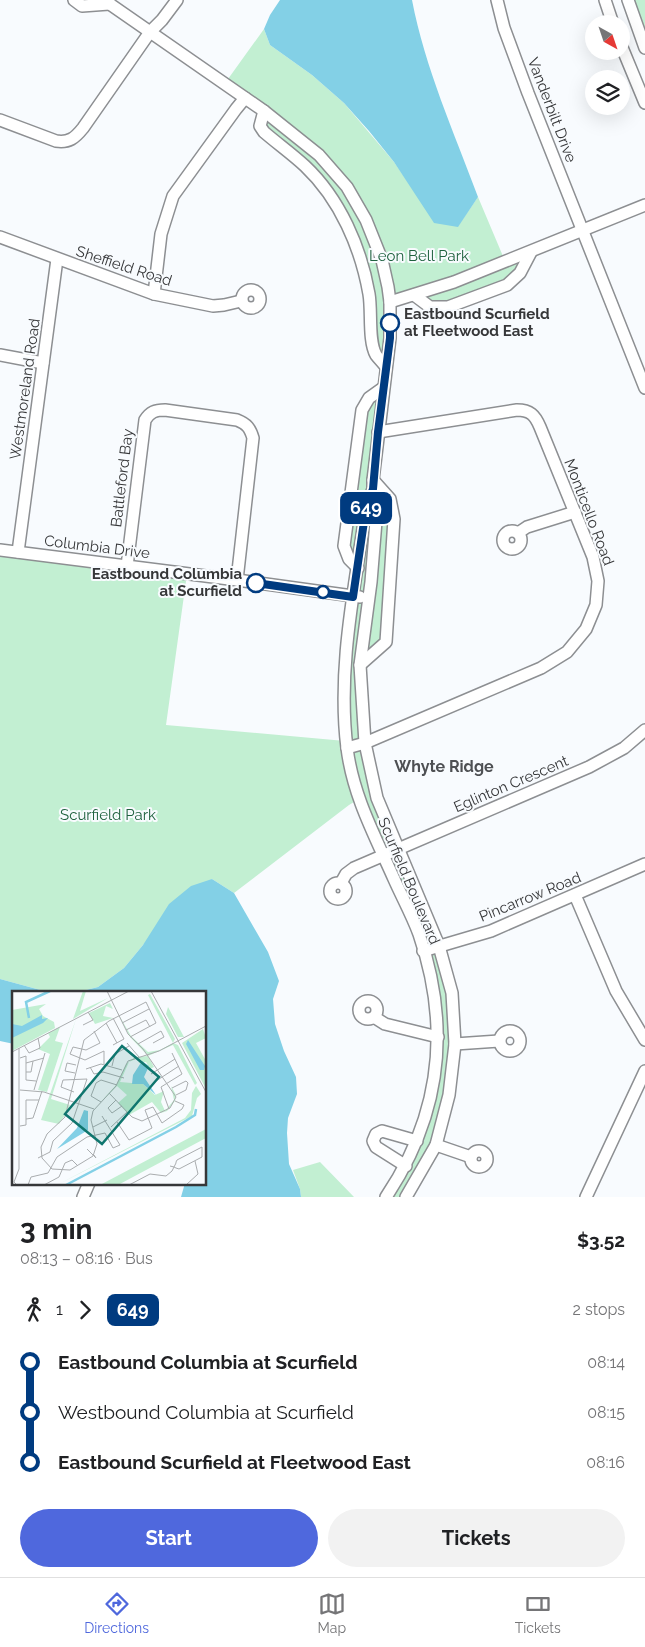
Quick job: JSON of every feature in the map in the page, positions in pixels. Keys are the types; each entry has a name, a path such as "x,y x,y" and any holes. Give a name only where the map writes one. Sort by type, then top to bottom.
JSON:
{"street":[{"name":"Scurfield Boulevard","path":"74,0 82,6 107,1 264,111 319,155 347,187 366,220 382,260 390,302 390,338 373,485 366,508 353,597 345,663 344,709 347,748 354,787 366,820 419,934 435,994 438,1037 432,1093 418,1140 406,1166 386,1197"},
{"path":"0,120 56,141 64,142 70,140 83,128 150,32 177,0"},
{"name":"Vanderbilt Drive","path":"497,0 504,28 645,388"},
{"path":"605,0 610,15"},
{"path":"628,0 645,48"},
{"path":"627,60 645,103"},
{"path":"154,294 162,234 173,196 245,98"},
{"path":"264,111 260,126 264,132 305,167 319,182 332,200 356,244 370,294 375,354 386,367"},
{"path":"390,302 454,282 645,205"},
{"name":"Sheffield Road","path":"0,237 154,294 213,306 242,301"},
{"path":"414,295 430,307 448,307 507,284 520,273 531,252"},
{"name":"Westmoreland Road","path":"18,552 57,259"},
{"path":"0,355 43,363"},
{"path":"358,568 349,559 344,546 362,410 369,398 383,388"},
{"name":"Battleford Bay","path":"127,566 145,420 149,414 156,410 164,410 237,420 246,424 250,429 253,438 237,580"},
{"name":"Monticello Road","path":"347,748 365,743 541,668 567,652 586,629 596,605 598,581 593,556 537,419 531,412 517,410 378,432"},
{"name":"Scurfield Boulevard","path":"373,485 377,508 369,598 360,665 365,743 376,798 439,946 452,993 455,1044 449,1095 436,1145 406,1197"},
{"path":"360,665 386,642 394,518 390,499 373,485"},
{"path":"518,533 527,527 574,512"},
{"name":"Columbia Drive","path":"0,550 369,598"},
{"name":"Eglinton Crescent","path":"341,883 346,874 354,868 383,854 589,767 624,748 645,730"},
{"name":"Pincarrow Road","path":"423,951 491,931 645,864"},
{"path":"575,895 616,991 645,1040"},
{"path":"374,1018 384,1024 438,1037"},
{"path":"455,1044 499,1042"},
{"path":"586,1197 645,1071"},
{"path":"406,1166 376,1147 373,1141 376,1134 382,1131 418,1140"},
{"path":"436,1145 471,1157"},
{"path":"83,1197 89,1184"}],"green space":[{"path":"628,0 645,0 645,48"},
{"name":"Leon Bell Park","path":"264,29 270,45 312,75 344,103 394,162 414,191 458,226 478,197 505,261 531,252 507,285 430,307 414,295 390,302 386,367 375,354 369,294 332,200 264,132 264,111 223,86"},
{"name":"Scurfield Park","path":"383,388 373,480 390,499 386,642 360,665 377,798 439,946 455,1044 436,1145 406,1197 385,1197 417,1141 438,1037 419,934 359,799 234,893 212,879 143,945 124,968 98,987 82,991 44,991 0,979 0,550 187,574 166,725 345,741 356,579 344,546 362,410"},
{"path":"320,1162 354,1197 301,1197 293,1170"}],"water":[{"path":"280,0 412,0 432,75 478,197 458,227 434,223 394,162 344,103 312,75 270,45 264,29 270,15"},
{"path":"212,879 234,893 268,952 279,981 273,999 275,1024 284,1051 296,1077 297,1094 288,1118 289,1164 300,1189 301,1197 181,1197 185,1184 206,1184 206,991 82,991 98,987 124,968 143,945 169,904 191,886"},
{"path":"0,979 44,991 12,991 12,1044 0,1041"}],"bus line":[{"name":"649","path":"256,583 353,597 366,508 373,489 384,377 390,338 390,323"}],"place":[{"name":"Eastbound Scurfield at Fleetwood East","path":"390,323"},
{"name":"Eastbound Columbia at Scurfield","path":"256,583"}],"district":[{"name":"Whyte Ridge","path":"444,766"}]}
